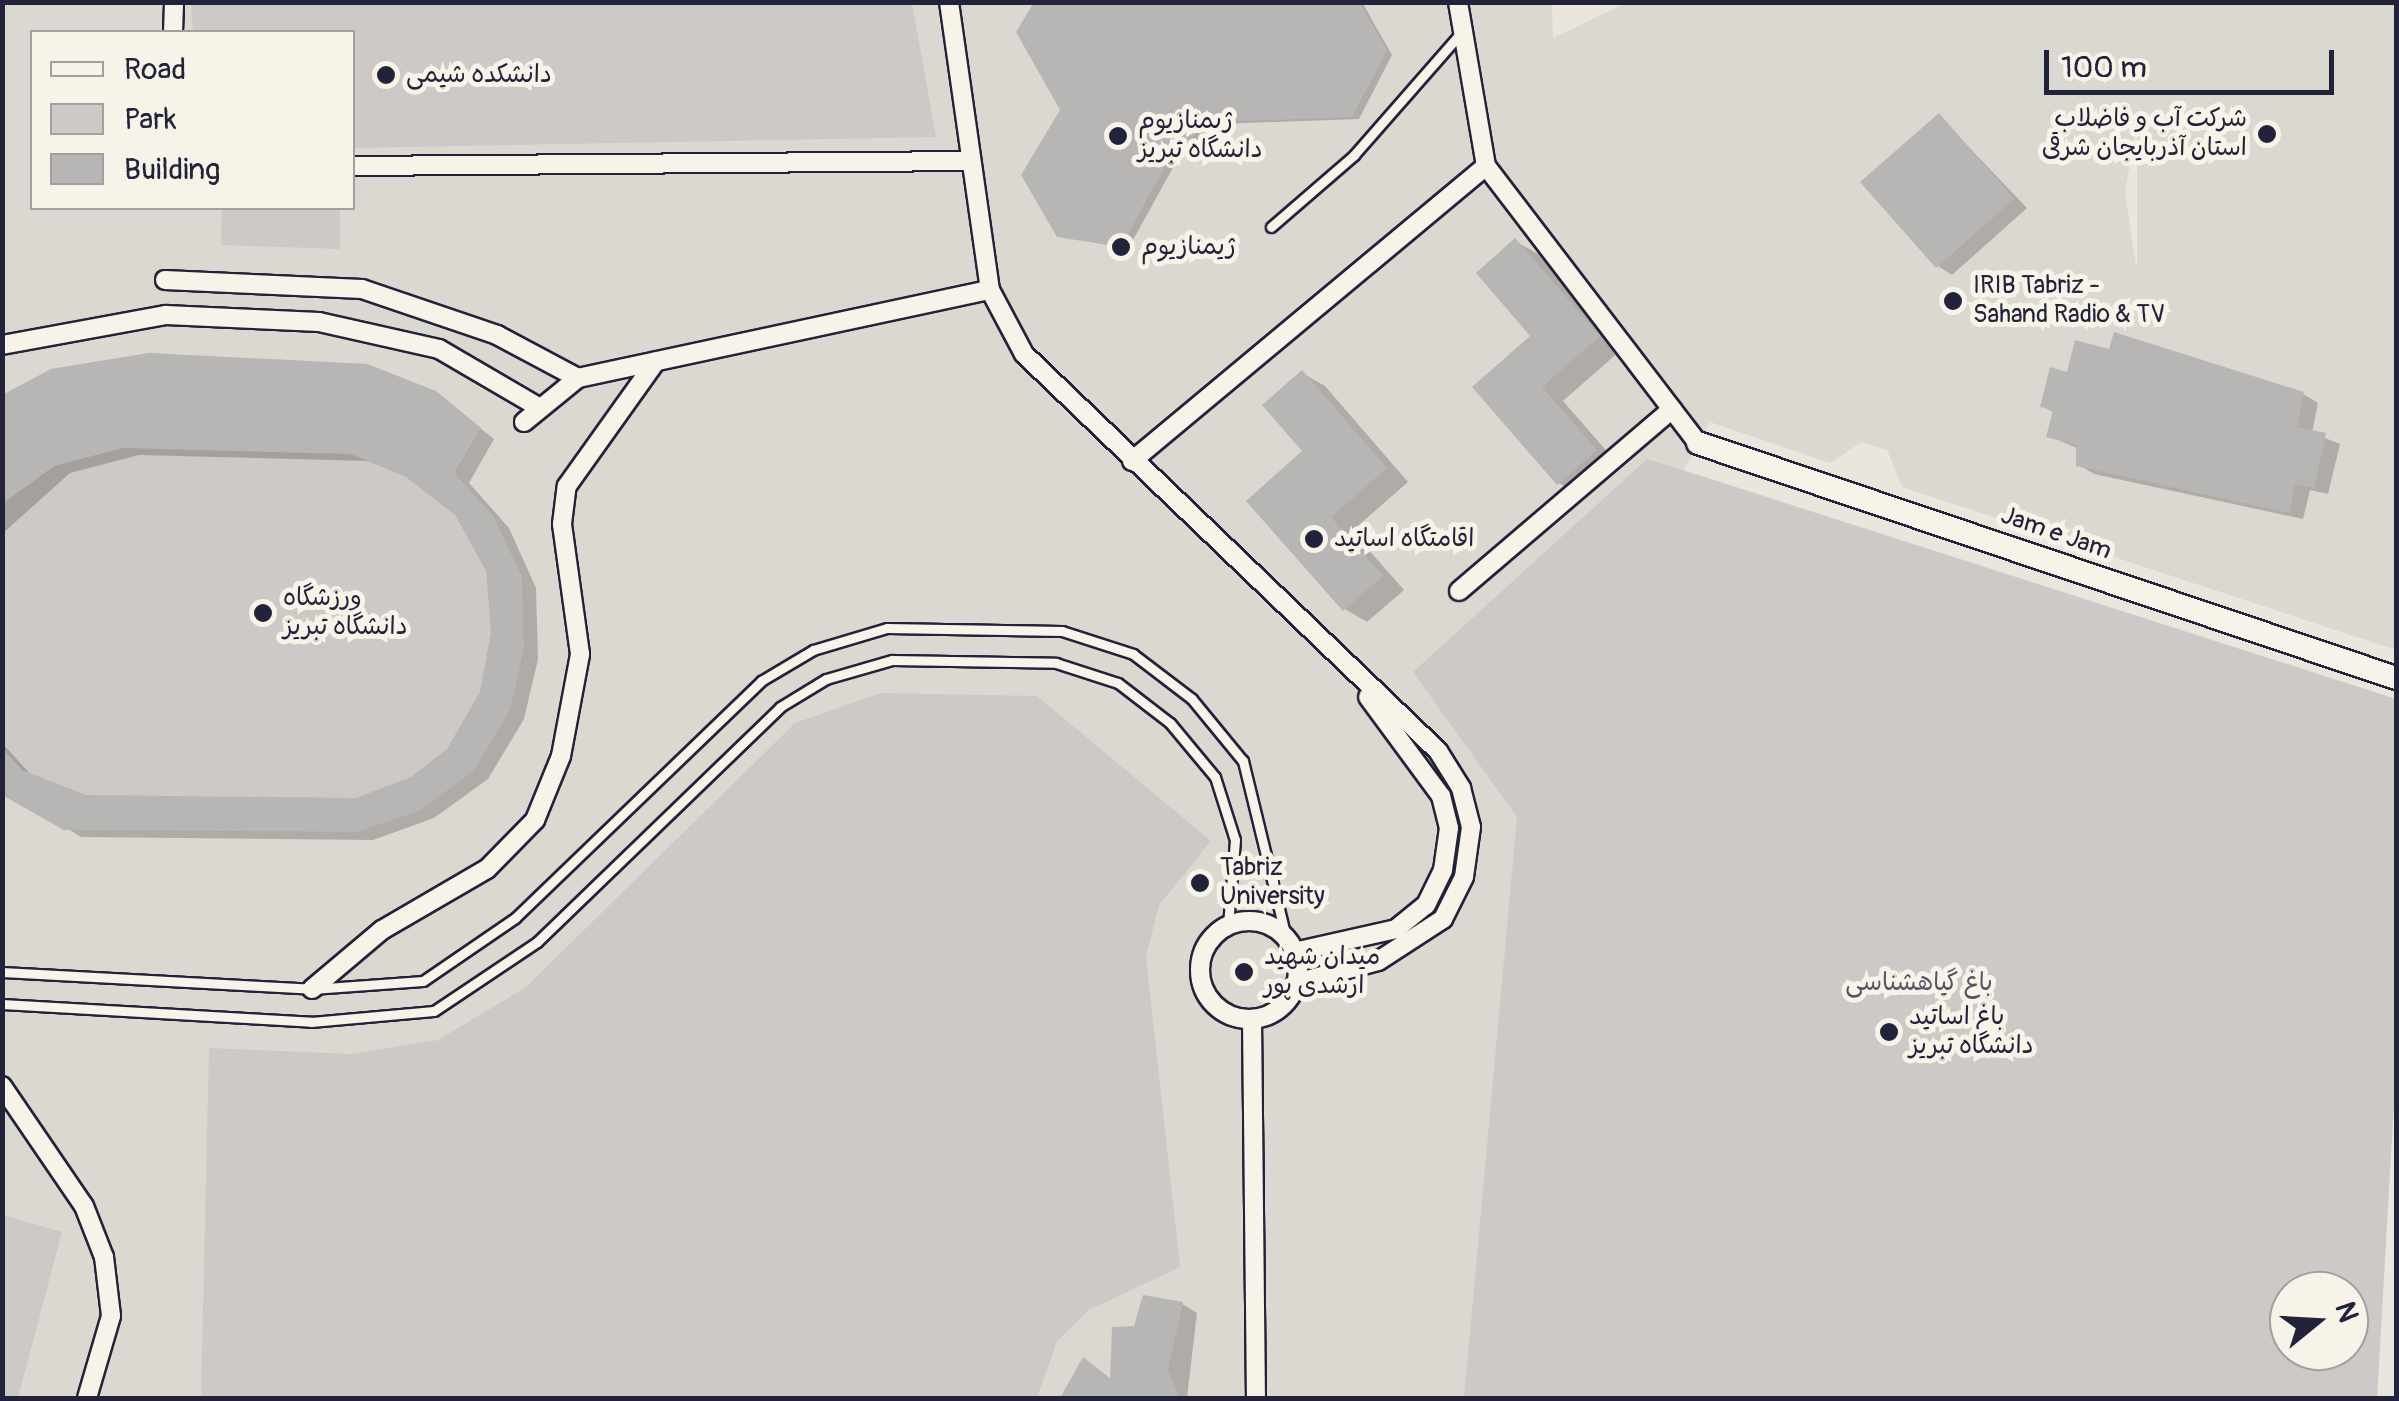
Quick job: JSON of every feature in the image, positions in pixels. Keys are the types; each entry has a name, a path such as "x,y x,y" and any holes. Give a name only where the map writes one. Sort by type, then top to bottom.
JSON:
{"street":[{"path":"173,30 174,2"},
{"path":"949,2 990,290 1024,354 1438,750 1471,826 1464,877 1443,918 1378,961 1296,983"},
{"path":"1458,2 1486,166 1698,443"},
{"path":"355,166 971,161"},
{"path":"1132,461 1486,166"},
{"path":"165,280 362,288 480,328 578,378"},
{"path":"524,422 578,378 990,290"},
{"path":"2,345 166,315 319,322 439,348 540,408"},
{"path":"312,990 382,930 487,870 535,820 561,756 580,654 562,534 567,486 656,361"},
{"path":"1459,590 1672,408"},
{"name":"Jam e Jam","path":"1698,443 2396,678"},
{"path":"1290,945 1396,929 1426,905 1448,828 1420,764 1330,649"},
{"path":"1258,921 1290,945 1296,983 1280,1008 1252,1018 1223,1012 1204,989 1206,945 1228,925 1258,921"},
{"path":"1252,1018 1256,1398"},
{"path":"2,1086 84,1206 104,1257 110,1316 87,1398"}],"lane":[{"path":"1271,228 1354,156 1462,32"},
{"path":"2,972 312,990 423,981 473,954 761,681 813,650 887,628 1062,631 1133,654 1192,700 1243,761 1290,945"},
{"path":"2,1004 311,1022 434,1011 537,942 780,707 826,680 892,660 1056,663 1118,683 1170,723 1215,776 1235,840 1228,925"}],"shaded area":[{"name":"Tabriz University","path":"1552,2 1553,38 1628,2 2396,3 2396,650 1902,487 1887,450 1862,442 1830,463 1710,422 1684,470 2396,699 2396,1067 2377,1398 3,1398 3,3","holes":["2137,120 2137,265 2125,193"]}],"green space":[{"path":"191,3 912,3 936,137 355,148 355,30 193,30"},
{"path":"222,210 340,210 340,249 221,245"},
{"name":"ورزشگاه دانشگاه تبریز","path":"149,353 367,364 436,391 481,428 456,473 494,517 522,577 524,649 510,710 474,771 419,811 357,832 64,830 3,795 2,459 51,369"},
{"name":"باغ گیاهشناسی","path":"1647,459 2396,699 2396,1067 2377,1398 1464,1398 1517,817 1413,672"},
{"path":"881,693 1037,696 1211,841 1159,905 1146,957 1180,1267 1089,1310 1057,1341 1037,1398 201,1398 209,1048 351,1054 438,1040 526,987 795,723"},
{"path":"3,1215 62,1232 18,1398 3,1398"}],"building":[{"name":"ژیمنازیوم دانشگاه تبریز","path":"1034,2 1359,2 1387,50 1352,117 1211,122 1173,151 1121,247 1057,237 1021,175 1060,110 1016,32"},
{"path":"1939,113 2014,199 1936,268 1860,182"},
{"path":"1515,238 1600,336 1542,387 1597,450 1557,485 1472,387 1530,336 1476,273"},
{"path":"2114,332 2304,392 2297,427 2326,433 2314,488 2295,484 2289,513 2076,466 2076,445 2046,437 2053,410 2040,407 2050,367 2067,372 2075,340 2109,349"},
{"path":"149,353 367,364 436,391 481,428 455,473 494,517 522,577 524,649 510,710 474,771 419,811 357,832 64,830 2,795 2,748 22,770 86,795 356,798 411,777 447,749 480,692 491,632 486,571 455,515 406,477 351,454 123,448 54,466 2,504 2,395 51,369"},
{"path":"1302,370 1387,468 1331,517 1383,576 1343,611 1246,501 1302,451 1262,405"},
{"path":"1143,1295 1183,1302 1168,1370 1179,1398 1060,1398 1083,1357 1110,1378 1112,1327 1134,1326"}],"place":[{"name":"دانشکده شیمی","path":"386,75"},
{"name":"شرکت آب و فاضلاب استان آذربایجان شرقی","path":"2267,134"},
{"name":"ژیمنازیوم دانشگاه تبریز","path":"1118,136"},
{"name":"ژیمنازیوم","path":"1121,247"},
{"name":"IRIB Tabriz - Sahand Radio & TV","path":"1953,301"},
{"name":"اقامتگاه اساتید","path":"1314,539"},
{"name":"ورزشگاه دانشگاه تبریز","path":"263,613"},
{"name":"Tabriz University","path":"1200,883"},
{"name":"میدان شهید ارشدی پور","path":"1244,972"},
{"name":"باغ اساتید دانشگاه تبریز","path":"1889,1032"}]}
